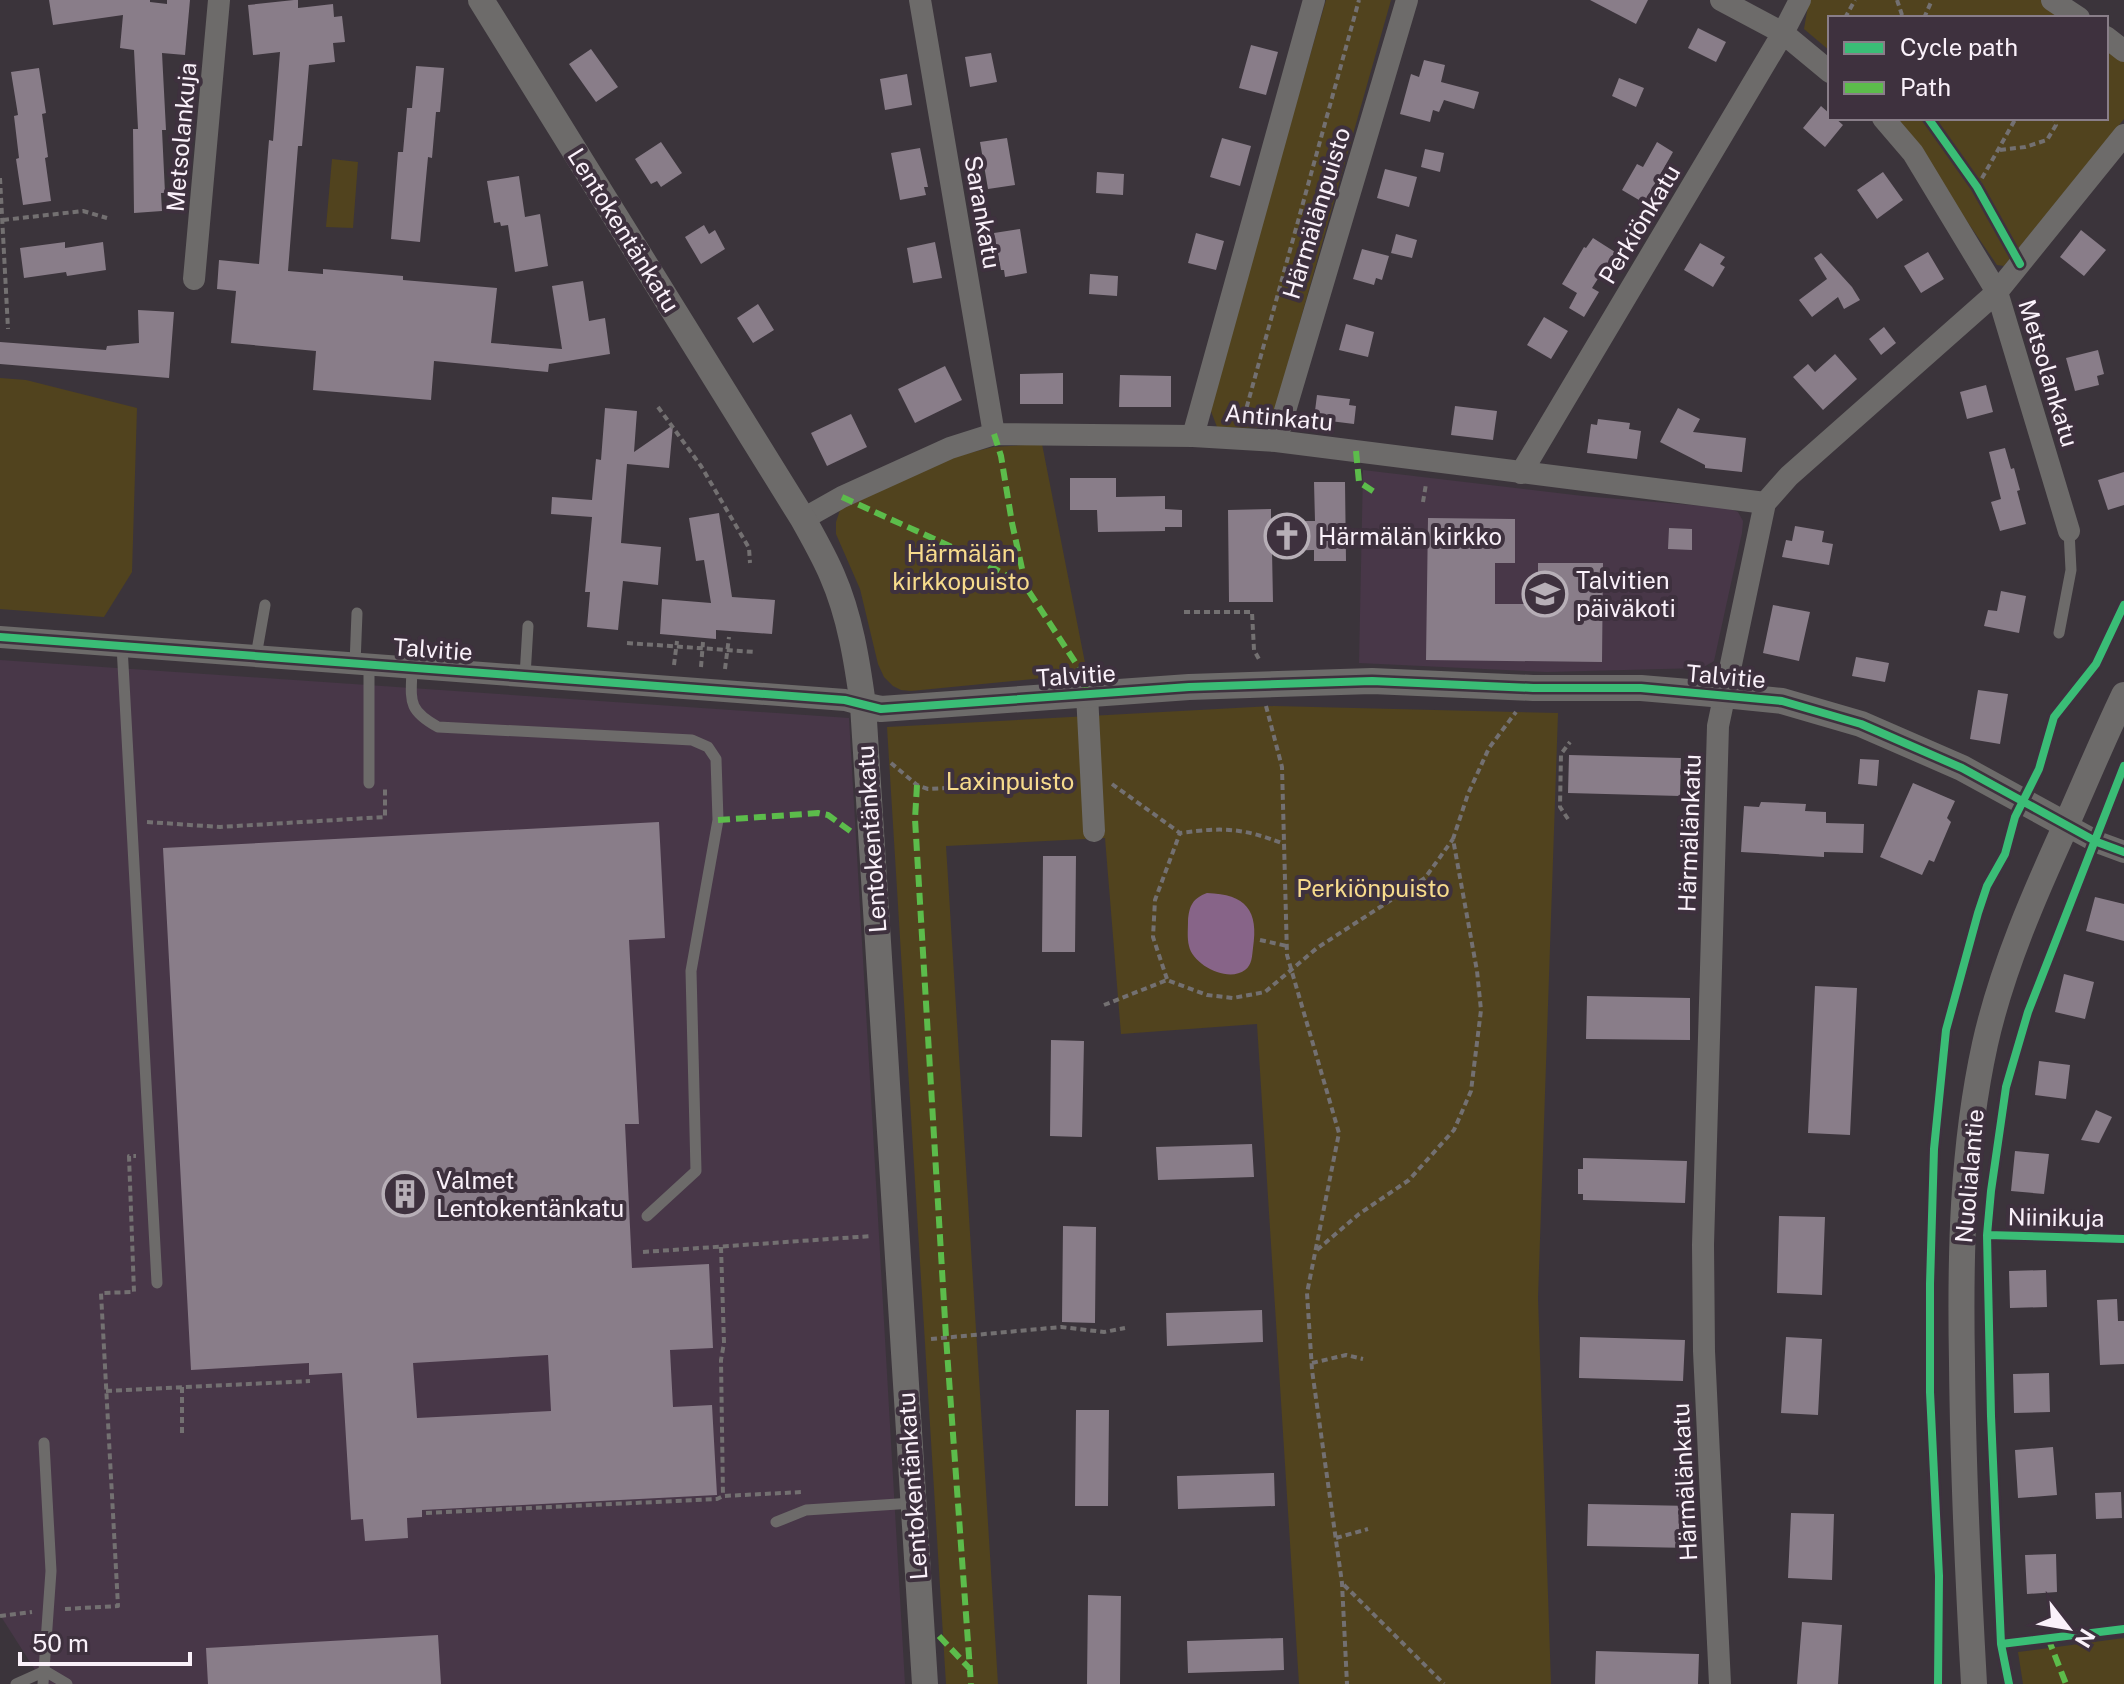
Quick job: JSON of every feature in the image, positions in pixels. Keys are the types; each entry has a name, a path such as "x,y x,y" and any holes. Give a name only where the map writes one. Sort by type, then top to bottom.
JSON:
{"street":[{"name":"Metsolankuja","path":"194,279 219,0"},
{"name":"Lentokentänkatu","path":"481,0 803,519 832,575 846,613 857,659 863,705 925,1684"},
{"name":"Sarankatu","path":"920,0 994,434"},
{"path":"1193,436 1314,0"},
{"name":"Härmälänpuisto","path":"1276,441 1407,0"},
{"path":"1721,0 1783,33 1828,70"},
{"name":"Perkiönkatu","path":"1521,473 1800,0"},
{"path":"2052,0 2076,16"},
{"path":"2108,39 2124,51"},
{"name":"Metsolankatu","path":"1885,120 1913,153 1997,292 2069,531"},
{"path":"1765,503 1789,476 1997,292 2124,135"},
{"name":"Antinkatu","path":"803,519 842,497 950,448 994,434 1193,436 1276,441 1765,503"},
{"name":"Härmälänkatu","path":"1720,1684 1704,1351 1703,1245 1718,726 1765,503"},
{"name":"Talvitie","path":"0,637 845,700 881,709 1087,694 1372,681 1533,688 1641,688 1724,695 1782,701 1861,724 1962,768 2097,842 2124,852"},
{"path":"1087,694 1094,831"},
{"name":"Nuolialantie","path":"1974,1684 1964,1503 1961,1296 1961,1237 1970,1140 1985,1045 1994,1010 2044,874 2124,695"}],"lane":[{"path":"2059,633 2071,570 2069,531"},
{"path":"256,656 265,605"},
{"path":"357,613 369,783"},
{"path":"525,676 528,626"},
{"path":"122,646 157,1283"},
{"path":"412,668 411,704 419,716 438,727 692,740 708,747 716,759 718,820 691,971 696,1171 647,1216"},
{"path":"44,1443 51,1571 44,1678"},
{"path":"776,1522 806,1510 913,1503"},
{"path":"16,1684 44,1678 67,1684"}],"path":[{"path":"1238,438 1359,0"},
{"path":"1977,187 2015,120"},
{"path":"2000,150 2047,140 2056,125 2055,120"},
{"path":"1969,175 1984,200"},
{"path":"0,178 8,329"},
{"path":"3,220 83,211 107,218"},
{"path":"658,407 701,466 749,548 750,563"},
{"path":"1423,502 1426,484"},
{"path":"1184,612 1252,612 1254,650 1261,664 1265,704 1282,767 1287,946 1339,1133 1307,1293 1312,1363 1342,1583 1347,1684"},
{"path":"723,691 729,637"},
{"path":"627,643 755,652"},
{"path":"1104,1005 1167,980 1207,995 1233,998 1265,992 1317,948 1425,878 1453,839 1468,794 1489,748 1533,688"},
{"path":"1568,819 1560,807 1561,754 1570,742"},
{"path":"133,821 220,827 385,817 385,783"},
{"path":"1167,980 1153,937 1155,900 1180,833"},
{"path":"1316,1251 1359,1214 1409,1180 1454,1130 1471,1091 1481,1010 1453,839"},
{"path":"1260,940 1287,946"},
{"path":"0,1616 118,1606 101,1293 134,1292 129,1156"},
{"path":"643,1252 878,1236"},
{"path":"721,1247 723,1496"},
{"path":"931,1339 1061,1327 1104,1332 1125,1328"},
{"path":"1312,1363 1346,1355 1363,1359"},
{"path":"106,1391 310,1381"},
{"path":"182,1387 182,1436"},
{"path":"426,1513 805,1492"},
{"path":"1336,1538 1368,1529"},
{"path":"1342,1583 1444,1684"}],"shaded area":[{"name":"Talvitien päiväkoti","path":"1363,470 1583,496 1728,508 1738,512 1743,521 1742,533 1714,661 1702,668 1547,672 1359,663"},
{"path":"0,660 849,718 905,1684 44,1684 0,1615"},
{"path":"1207,893 1240,901 1251,915 1254,935 1251,960 1245,970 1221,973 1204,965 1192,953 1188,937 1191,907 1198,897"}],"green space":[{"path":"1326,0 1391,0 1273,417 1261,428 1217,427 1209,406"},
{"path":"1809,0 2041,0 2066,16 1828,16 1828,49 1804,29"},
{"path":"2108,45 2124,56 2124,119 2004,266 1997,265 1897,120 2108,120"},
{"path":"332,159 358,162 353,228 326,227"},
{"path":"0,378 26,380 137,408 132,572 104,617 0,609"},
{"name":"Härmälän kirkkopuisto","path":"1042,444 1086,668 1053,677 911,691 893,686 878,664 860,589 836,534 840,510 946,459 993,447"},
{"name":"Perkiönpuisto","path":"1274,706 1558,713 1538,1298 1551,1684 1299,1684 1257,1024 1121,1034 1105,838 946,846 998,1684 946,1684 887,727"},
{"path":"2124,1638 2124,1684 2023,1684 2018,1652"}],"building":[{"path":"49,0 150,0 167,4 167,0 190,0 185,55 162,53 166,130 162,130 165,193 161,193 162,211 134,213 133,129 138,129 134,50 120,48 123,15 53,25"},
{"path":"298,0 298,8 333,4 334,17 342,16 345,42 333,43 335,62 309,65 302,146 298,146 288,271 323,274 323,269 497,288 491,343 562,349 552,286 583,281 589,321 605,318 610,354 549,364 548,372 434,361 431,400 313,390 316,351 231,343 236,291 217,289 219,260 259,264 280,52 253,55 248,5"},
{"path":"1590,0 1648,0 1636,24"},
{"path":"1698,28 1726,42 1716,62 1688,48"},
{"path":"1251,45 1278,52 1266,95 1239,88"},
{"path":"591,49 618,87 596,102 569,64"},
{"path":"991,53 997,82 970,87 965,57"},
{"path":"1424,60 1445,65 1441,82 1479,92 1474,109 1444,100 1439,112 1433,110 1430,122 1400,114 1411,74 1419,77"},
{"path":"416,66 444,68 432,158 428,157 420,242 391,239 398,152 403,152 407,108 412,108"},
{"path":"39,68 46,113 42,114 51,201 23,205 16,159 19,158 14,116 18,115 11,72"},
{"path":"907,74 912,105 885,110 880,79"},
{"path":"1619,78 1644,88 1636,107 1612,96"},
{"path":"1821,106 1828,112 1828,120 1837,120 1843,125 1825,147 1803,128"},
{"path":"1007,138 1015,185 988,189 980,142"},
{"path":"1222,138 1251,146 1240,186 1210,177"},
{"path":"661,142 682,173 661,187 657,181 651,184 635,159"},
{"path":"1657,142 1673,152 1644,203 1622,190 1637,164 1643,167"},
{"path":"920,148 928,187 924,187 926,195 900,200 891,153"},
{"path":"1425,149 1444,153 1440,172 1421,167"},
{"path":"1385,169 1417,177 1409,207 1377,198"},
{"path":"1097,172 1124,174 1123,195 1096,193"},
{"path":"1883,172 1903,200 1877,219 1857,190"},
{"path":"519,176 525,217 540,214 548,266 515,272 508,225 494,223 487,181"},
{"path":"704,225 709,234 715,230 725,249 701,264 685,237"},
{"path":"1020,229 1027,273 1005,277 994,233"},
{"path":"2081,230 2106,250 2084,276 2060,257"},
{"path":"1196,233 1224,241 1216,270 1188,263"},
{"path":"1396,234 1417,240 1412,258 1391,253"},
{"path":"1593,238 1615,252 1592,288 1599,292 1584,317 1569,308 1577,293 1562,284 1584,247"},
{"path":"65,242 65,248 103,242 106,270 24,278 20,248"},
{"path":"935,242 942,278 913,283 907,248"},
{"path":"1700,243 1725,257 1720,264 1725,267 1713,287 1684,270"},
{"path":"1362,249 1389,256 1382,280 1376,278 1374,285 1353,279"},
{"path":"1928,252 1944,279 1921,293 1904,266"},
{"path":"1821,253 1860,300 1844,309 1838,297 1812,317 1799,300 1827,279 1814,258"},
{"path":"1090,274 1118,276 1117,296 1089,294"},
{"path":"758,304 774,330 753,343 737,318"},
{"path":"138,310 174,312 169,378 0,364 0,342 106,350 107,346 139,343"},
{"path":"1544,317 1568,331 1551,359 1527,345"},
{"path":"1346,324 1374,332 1368,357 1339,350"},
{"path":"1884,327 1896,343 1881,355 1869,339"},
{"path":"2098,350 2104,374 2097,376 2099,385 2075,391 2066,358"},
{"path":"1835,354 1857,379 1823,410 1793,377 1808,364 1815,372"},
{"path":"945,366 962,400 915,423 898,389"},
{"path":"1063,373 1063,404 1020,404 1020,374"},
{"path":"1120,375 1171,376 1171,407 1119,407"},
{"path":"1986,385 1993,412 1967,419 1960,392"},
{"path":"1317,395 1350,399 1349,405 1356,406 1354,424 1314,419"},
{"path":"1455,406 1497,411 1493,440 1451,435"},
{"path":"605,408 637,411 634,452 673,425 669,468 627,464 621,543 661,547 658,585 623,581 618,630 587,627 590,592 585,592 592,517 551,514 552,497 592,500 596,459 601,460"},
{"path":"1678,408 1700,419 1693,432 1746,438 1742,472 1705,468 1705,465 1660,442"},
{"path":"851,414 867,447 827,466 811,433"},
{"path":"1598,419 1630,423 1629,429 1641,431 1637,459 1587,453 1591,424 1597,425"},
{"path":"2005,448 2011,469 2014,468 2026,524 2000,531 1991,502 2001,499 1989,452"},
{"path":"2124,472 2124,505 2108,510 2098,480"},
{"path":"1070,478 1116,478 1116,497 1165,496 1165,509 1182,510 1182,527 1165,527 1165,531 1098,532 1097,510 1070,510"},
{"name":"Härmälän kirkko","path":"1314,482 1345,482 1346,561 1314,561 1314,550 1272,551 1273,602 1229,602 1228,510 1271,509 1271,521 1315,521"},
{"path":"719,513 732,597 775,600 772,634 716,630 716,639 660,634 662,599 711,603 704,560 696,561 689,518"},
{"path":"1428,518 1515,519 1515,563 1495,563 1495,604 1538,604 1538,563 1603,563 1602,662 1426,660"},
{"path":"1795,526 1824,531 1822,542 1833,544 1829,565 1782,557 1786,540 1792,541"},
{"path":"1669,528 1692,529 1692,550 1668,549"},
{"path":"2001,591 2026,596 2019,633 1984,626 1988,610 1997,611"},
{"path":"1773,605 1810,612 1799,661 1763,653"},
{"path":"1856,657 1889,663 1885,682 1852,676"},
{"path":"1978,690 2008,694 2000,744 1970,739"},
{"path":"1569,755 1681,758 1680,796 1568,793"},
{"path":"1860,759 1879,760 1877,786 1858,784"},
{"path":"1913,783 1955,801 1947,818 1951,822 1934,862 1929,860 1922,875 1880,857"},
{"path":"1761,802 1806,804 1805,811 1826,812 1826,823 1864,824 1863,853 1824,852 1824,857 1741,852 1744,806 1759,807"},
{"name":"Valmet Lentokentänkatu","path":"659,822 665,938 629,940 639,1124 625,1124 632,1268 709,1264 713,1348 670,1350 673,1407 712,1405 717,1495 422,1510 422,1517 407,1518 408,1538 365,1541 363,1519 351,1520 342,1373 309,1375 309,1363 191,1370 163,848","holes":["548,1355 551,1411 417,1418 413,1363"]},
{"path":"1043,856 1076,856 1075,952 1042,952"},
{"path":"2095,897 2124,904 2124,941 2086,931"},
{"path":"2064,974 2094,982 2085,1019 2055,1012"},
{"path":"1815,986 1857,988 1850,1135 1808,1133"},
{"path":"1587,996 1690,998 1690,1040 1586,1039"},
{"path":"1051,1040 1084,1041 1082,1137 1050,1136"},
{"path":"2039,1061 2070,1065 2066,1099 2035,1095"},
{"path":"2096,1110 2112,1117 2099,1143 2081,1140"},
{"path":"1252,1144 1254,1177 1158,1180 1156,1147"},
{"path":"2015,1151 2049,1154 2044,1194 2011,1191"},
{"path":"1583,1158 1687,1161 1685,1203 1583,1200 1583,1194 1578,1194 1578,1169 1583,1169"},
{"path":"1779,1216 1825,1217 1822,1295 1777,1293"},
{"path":"1063,1226 1096,1227 1095,1323 1062,1322"},
{"path":"2046,1270 2047,1307 2010,1308 2009,1271"},
{"path":"2117,1299 2118,1321 2124,1321 2124,1364 2100,1365 2097,1300"},
{"path":"1262,1310 1263,1342 1167,1346 1166,1313"},
{"path":"1580,1337 1685,1340 1683,1381 1579,1378"},
{"path":"1786,1337 1822,1339 1818,1415 1781,1413"},
{"path":"2049,1373 2050,1412 2014,1413 2013,1374"},
{"path":"1076,1410 1109,1410 1108,1506 1075,1506"},
{"path":"2053,1447 2057,1495 2018,1498 2015,1450"},
{"path":"1274,1473 1275,1506 1178,1509 1177,1476"},
{"path":"2121,1492 2122,1518 2096,1519 2095,1493"},
{"path":"1588,1504 1692,1506 1691,1548 1587,1546"},
{"path":"1791,1513 1834,1514 1832,1580 1788,1578"},
{"path":"2056,1554 2057,1592 2027,1594 2025,1555"},
{"path":"1088,1595 1121,1596 1120,1684 1087,1684"},
{"path":"1802,1622 1842,1625 1838,1684 1797,1684"},
{"path":"438,1635 441,1684 208,1684 206,1648"},
{"path":"1283,1638 1284,1670 1188,1673 1187,1641"},
{"path":"1596,1651 1699,1654 1698,1684 1595,1684"}],"marked path":[{"path":"994,434 1026,587 1081,671 1087,694"},
{"path":"1356,451 1359,482 1376,493"},
{"path":"842,497 978,559 1026,587"},
{"path":"917,785 915,819 946,1337 971,1684"},
{"path":"718,820 818,813 828,815 853,833"},
{"path":"939,1636 970,1669"},
{"path":"2048,1638 2066,1684"}],"cycle path":[{"path":"1929,120 1977,187 2020,264"},
{"path":"1938,1684 1939,1576 1930,1392 1930,1284 1934,1149 1946,1030 1987,886 2005,854 2015,817 2039,769 2054,717 2096,664 2124,605"},
{"path":"0,637 845,700 881,709 1189,687 1372,681 1533,688 1641,688 1782,701 1861,724 1962,768 2097,842 2124,852"},
{"path":"2009,1684 2001,1644 1991,1416 1987,1235 1991,1191 2006,1087 2028,1012 2124,766"},
{"name":"Niinikuja","path":"1987,1235 2124,1239"},
{"path":"2001,1644 2124,1629"}],"place":[{"name":"Härmälän kirkko","path":"1287,536"},
{"name":"Talvitien päiväkoti","path":"1545,594"},
{"name":"Valmet Lentokentänkatu","path":"405,1194"}],"park label":[{"name":"Laxinpuisto","path":"1010,781"}]}
